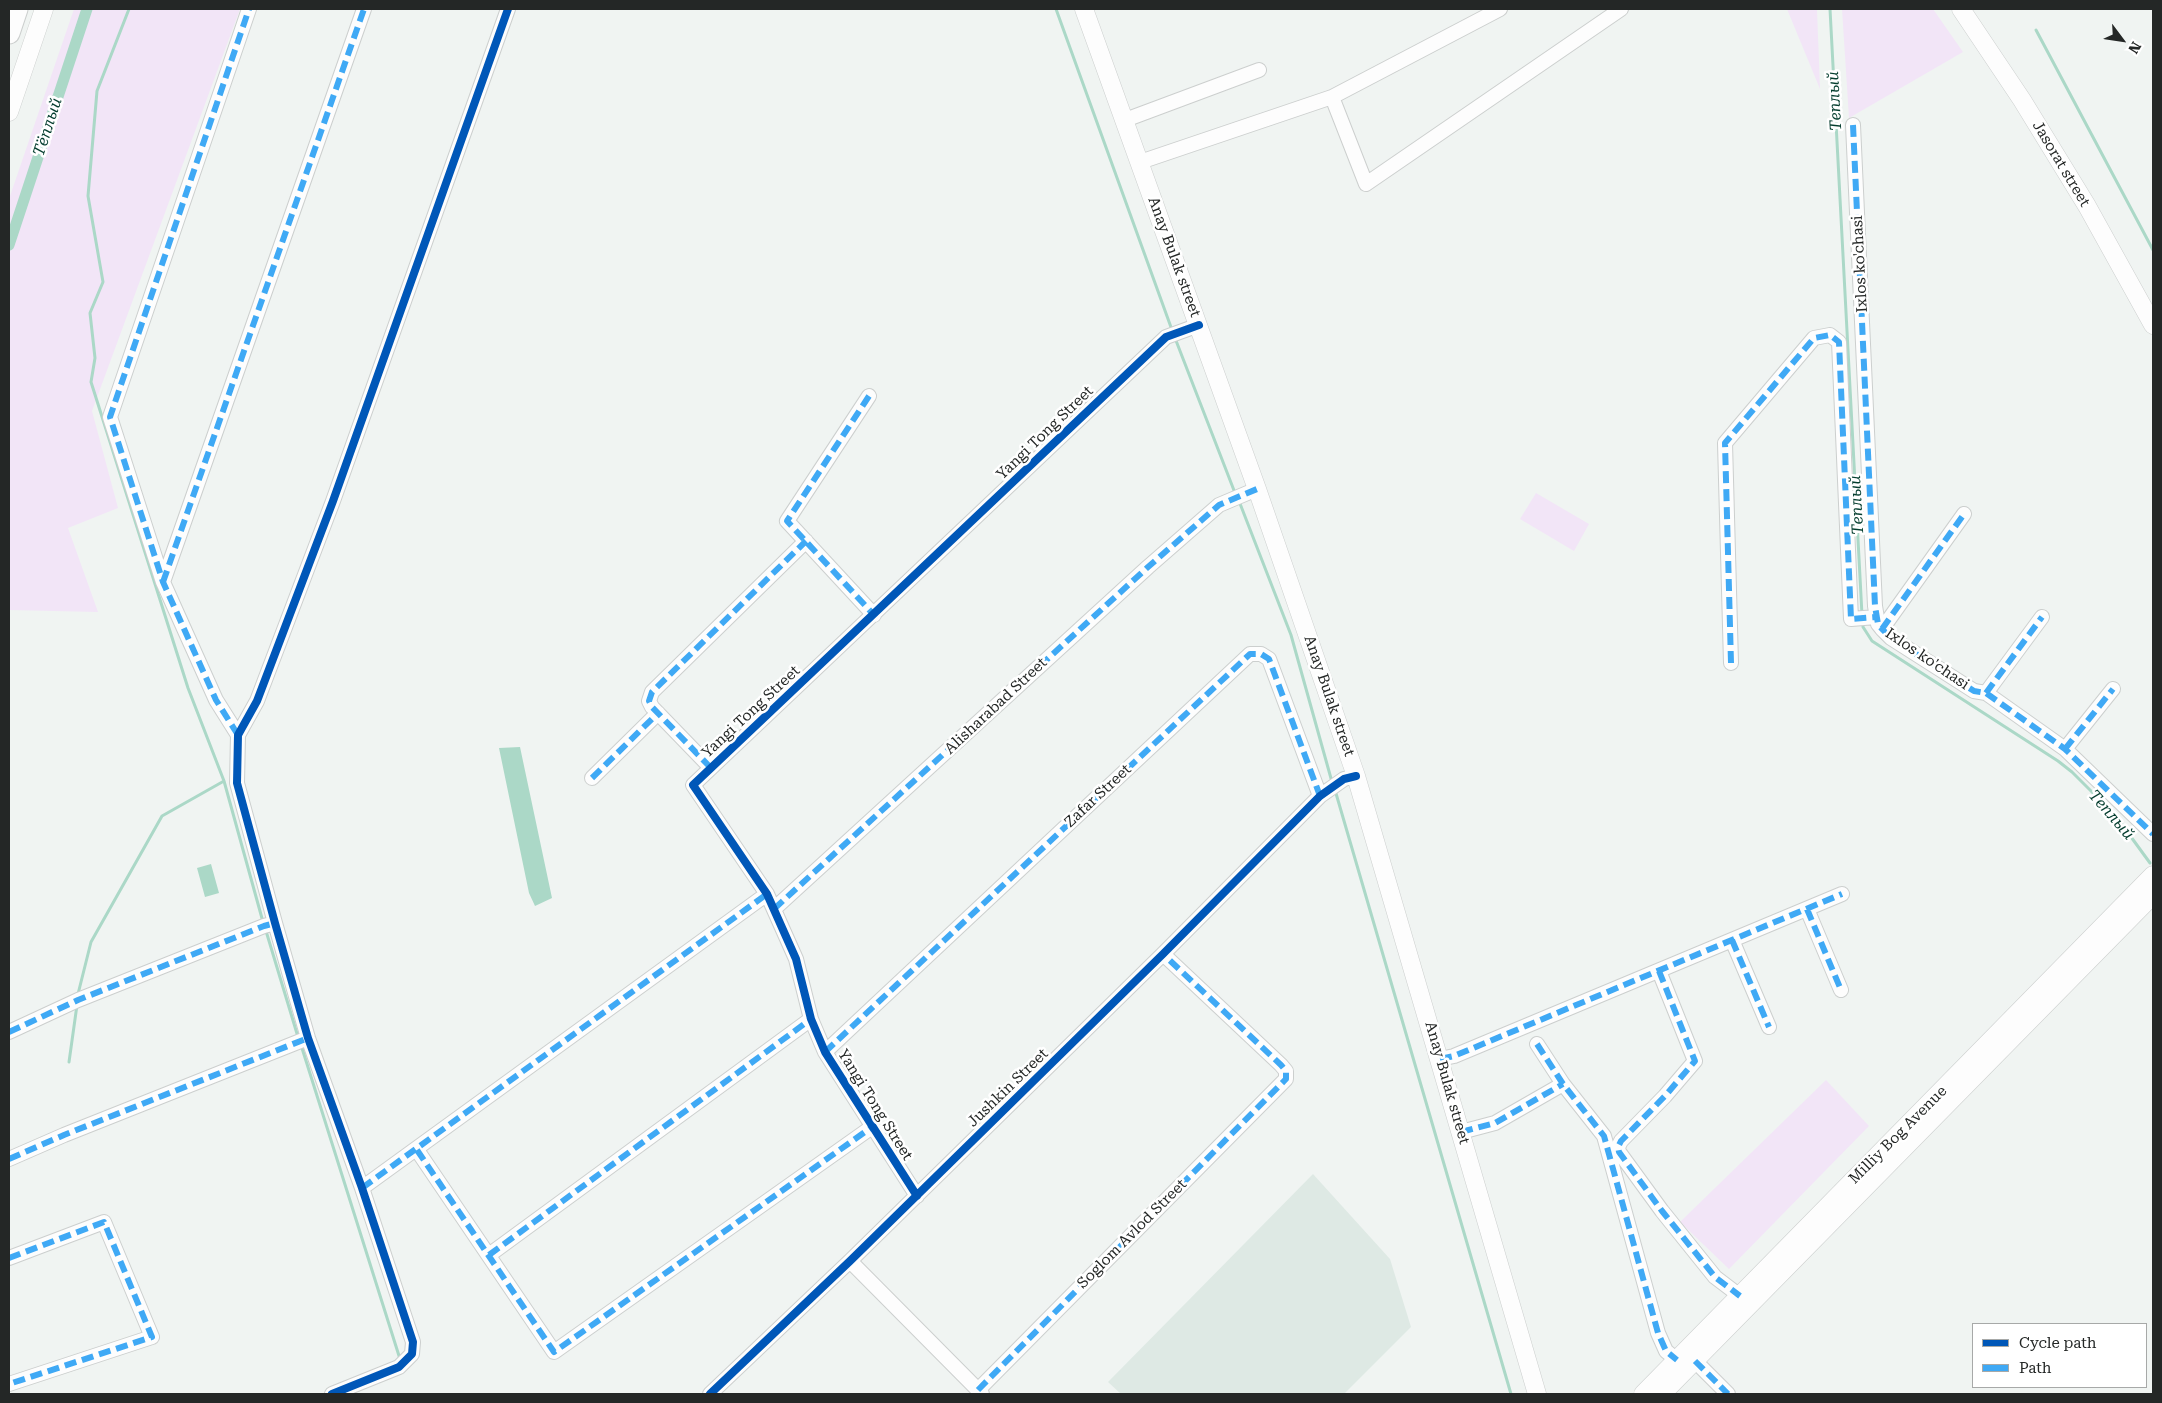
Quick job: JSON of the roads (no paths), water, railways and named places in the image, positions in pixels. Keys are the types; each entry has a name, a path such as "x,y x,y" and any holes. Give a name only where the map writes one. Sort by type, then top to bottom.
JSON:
{"highway":[{"path":"9,33 17,9"}],"main road":[{"path":"9,112 44,9"},
{"name":"Anay Bulak street","path":"1084,9 1140,162 1193,327 1253,491 1350,778 1440,1059 1538,1394"},
{"name":"Jasorat street","path":"1961,9 2022,100 2087,206 2153,324"},
{"name":"Jasorat street","path":"1974,9 2057,135 2153,304"},
{"name":"Milliy Bog Avenue","path":"1662,1394 2153,875"},
{"name":"Milliy Bog Avenue","path":"1643,1394 1740,1296 1844,1201 2153,895"}],"street":[{"path":"238,735 216,700 163,582 110,417 248,9"},
{"path":"163,582 364,9"},
{"path":"332,1394 399,1367 412,1354 413,1342 362,1188 303,1041 275,923 238,783 238,735 257,701 333,501 508,9"},
{"path":"1140,162 1332,97 1500,9"},
{"path":"1332,97 1366,184 1621,9"},
{"path":"1125,120 1259,70"},
{"name":"Ixlos ko'chasi","path":"1854,125 1868,621 1891,638 1974,690 1986,693 2065,749 2153,834"},
{"name":"Yangi Tong Street","path":"917,1196 825,1052 811,1019 796,959 767,894 693,785 1170,334 1193,327"},
{"path":"1731,663 1725,443 1814,338 1830,335 1839,342 1868,621"},
{"path":"870,396 787,521 874,615"},
{"name":"Alisharabad Street","path":"774,909 1218,505 1253,491"},
{"path":"1868,621 1964,514"},
{"path":"711,768 658,713 649,701 652,692 806,541"},
{"path":"1986,693 2042,617"},
{"name":"Zafar Street","path":"825,1052 1250,654 1260,654 1269,659 1320,796"},
{"path":"2065,749 2113,689"},
{"path":"592,778 658,713"},
{"name":"Jushkin Street","path":"710,1394 917,1196 1163,954 1320,796 1350,778"},
{"path":"362,1188 417,1150 767,894"},
{"path":"1440,1059 1454,1056 1842,894"},
{"path":"1807,909 1841,990"},
{"path":"9,1032 86,997 275,923"},
{"path":"1732,940 1769,1027"},
{"name":"Soglom Avlod Street","path":"980,1392 1286,1079 1286,1071 1281,1065 1163,954"},
{"path":"1659,971 1695,1061 1621,1142 1618,1147 1619,1152 1714,1277 1740,1296"},
{"path":"489,1255 811,1019"},
{"path":"9,1159 64,1135 303,1041"},
{"path":"1537,1044 1563,1084 1604,1136 1658,1333 1666,1351 1677,1360"},
{"path":"1462,1132 1495,1123 1563,1084"},
{"path":"417,1150 554,1352 872,1127"},
{"path":"9,1258 104,1222 152,1337 9,1384"},
{"path":"850,1261 980,1392"},
{"path":"1695,1361 1728,1394"}],"waterway":[{"name":"Тёплый","path":"9,245 87,9"},
{"path":"129,9 97,91 88,196 103,282 90,313 95,358 91,382 188,688 224,781 263,922"},
{"path":"1056,9 1172,330"},
{"name":"Теплый","path":"1830,9 1862,615"},
{"path":"2036,30 2153,250"},
{"path":"1175,338 1235,493"},
{"path":"1239,501 1291,635 1332,782"},
{"name":"Теплый","path":"1863,621 1863,627 1872,641 2058,761 2072,772 2115,815 2150,863"},
{"path":"78,994 91,942 162,816 224,781"},
{"path":"1335,790 1511,1394"},
{"path":"266,931 298,1037"},
{"path":"69,1062 77,1005"},
{"path":"301,1045 400,1359"}]}
